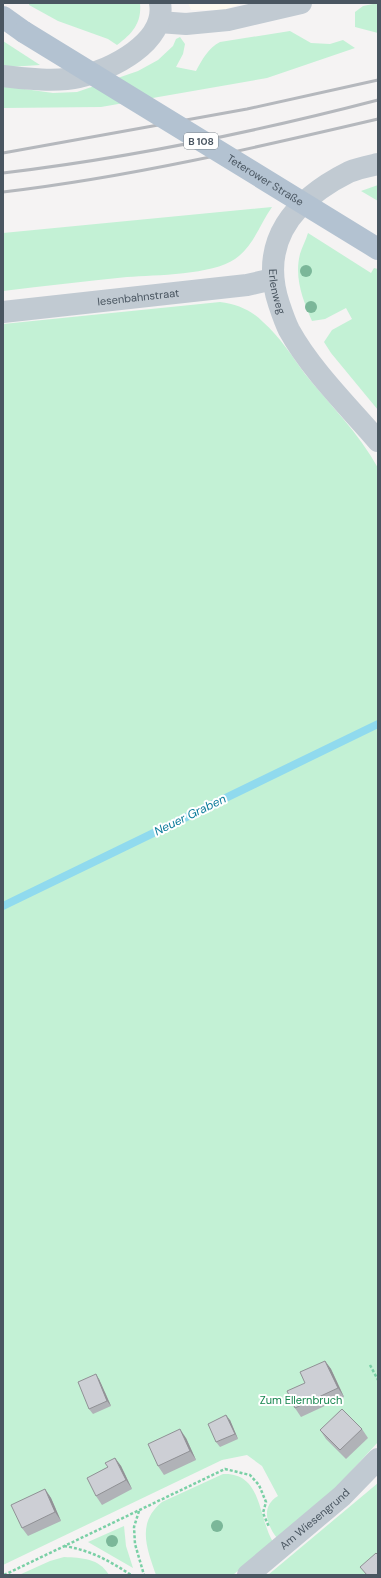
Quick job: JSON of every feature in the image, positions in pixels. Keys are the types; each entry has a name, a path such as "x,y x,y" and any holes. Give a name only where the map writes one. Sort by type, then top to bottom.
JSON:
{"main road":[{"name":"Teterower Straße","path":"3,18 378,249"}],"street":[{"path":"3,76 47,79 79,77 109,67 147,42 155,31 159,12 186,24 228,20 301,3"},
{"name":"Erlenweg","path":"378,164 350,172 320,189 301,205 289,218 281,233 275,248 273,264 273,279 277,297 285,322 297,343 315,368 378,441"},
{"name":"Iesenbahnstraat","path":"3,312 247,285 273,279"},
{"name":"Am Wiesengrund","path":"248,1575 342,1496 378,1459"}],"path":[{"path":"370,1365 378,1380"},
{"path":"4,1575 225,1469 250,1475 259,1486 266,1502"},
{"path":"139,1510 134,1527 135,1544 144,1575"},
{"path":"64,1546 80,1548 94,1553 131,1575"}],"shaded area":[{"path":"188,3 243,3 223,10 191,10"}],"green space":[{"path":"29,3 140,3 140,10 138,22 135,27 127,37 117,45 108,39 58,21 29,5"},
{"path":"378,3 378,33 355,27 355,12 363,6"},
{"path":"290,31 311,43 330,44 343,40 355,48 267,78 101,107 3,108 3,86 53,93 77,92 138,71 158,60 173,46 176,39 180,37 185,44 183,54 176,67 196,71 209,51 220,42"},
{"path":"3,41 40,65 3,66"},
{"path":"378,185 378,201 361,191"},
{"path":"272,207 247,248 235,259 225,264 198,271 168,275 127,277 3,291 3,233"},
{"path":"308,233 371,273 374,268 378,269 378,410 331,353 324,342 332,330 352,319 346,308 325,319 312,321 300,289 298,272 300,254"},
{"name":"Zum Ellernbruch","path":"220,302 232,304 249,311 275,334 305,374 353,431 378,468 378,1442 334,1490 277,1538 270,1527 267,1510 269,1505 278,1496 262,1466 247,1455 222,1460 3,1565 3,324"},
{"path":"223,1474 236,1475 245,1480 252,1488 273,1542 233,1575 156,1575 149,1556 146,1537 146,1527 154,1510 162,1502"},
{"path":"378,1483 378,1575 268,1575"},
{"path":"124,1526 126,1546 133,1568 88,1542"},
{"path":"64,1557 84,1559 95,1562 105,1569 109,1575 19,1575 50,1561"}],"building":[{"path":"325,1361 338,1388 295,1408 287,1391 305,1383 300,1372"},
{"path":"96,1374 107,1401 89,1409 78,1382"},
{"path":"342,1409 362,1429 340,1450 320,1430"},
{"path":"226,1415 235,1434 216,1442 208,1424"},
{"path":"180,1429 190,1451 158,1466 148,1444"},
{"path":"115,1458 126,1480 96,1496 87,1478 108,1467 105,1463"},
{"path":"45,1489 55,1512 22,1528 11,1505"},
{"path":"376,1553 378,1555 378,1575 367,1575 360,1567"}],"waterway":[{"name":"Neuer Graben","path":"3,906 378,724"}],"railway":[{"path":"3,153 247,109 378,80"},
{"path":"3,173 97,160 192,143 285,123 378,100"},
{"path":"3,192 50,186 192,161 378,119"}]}
